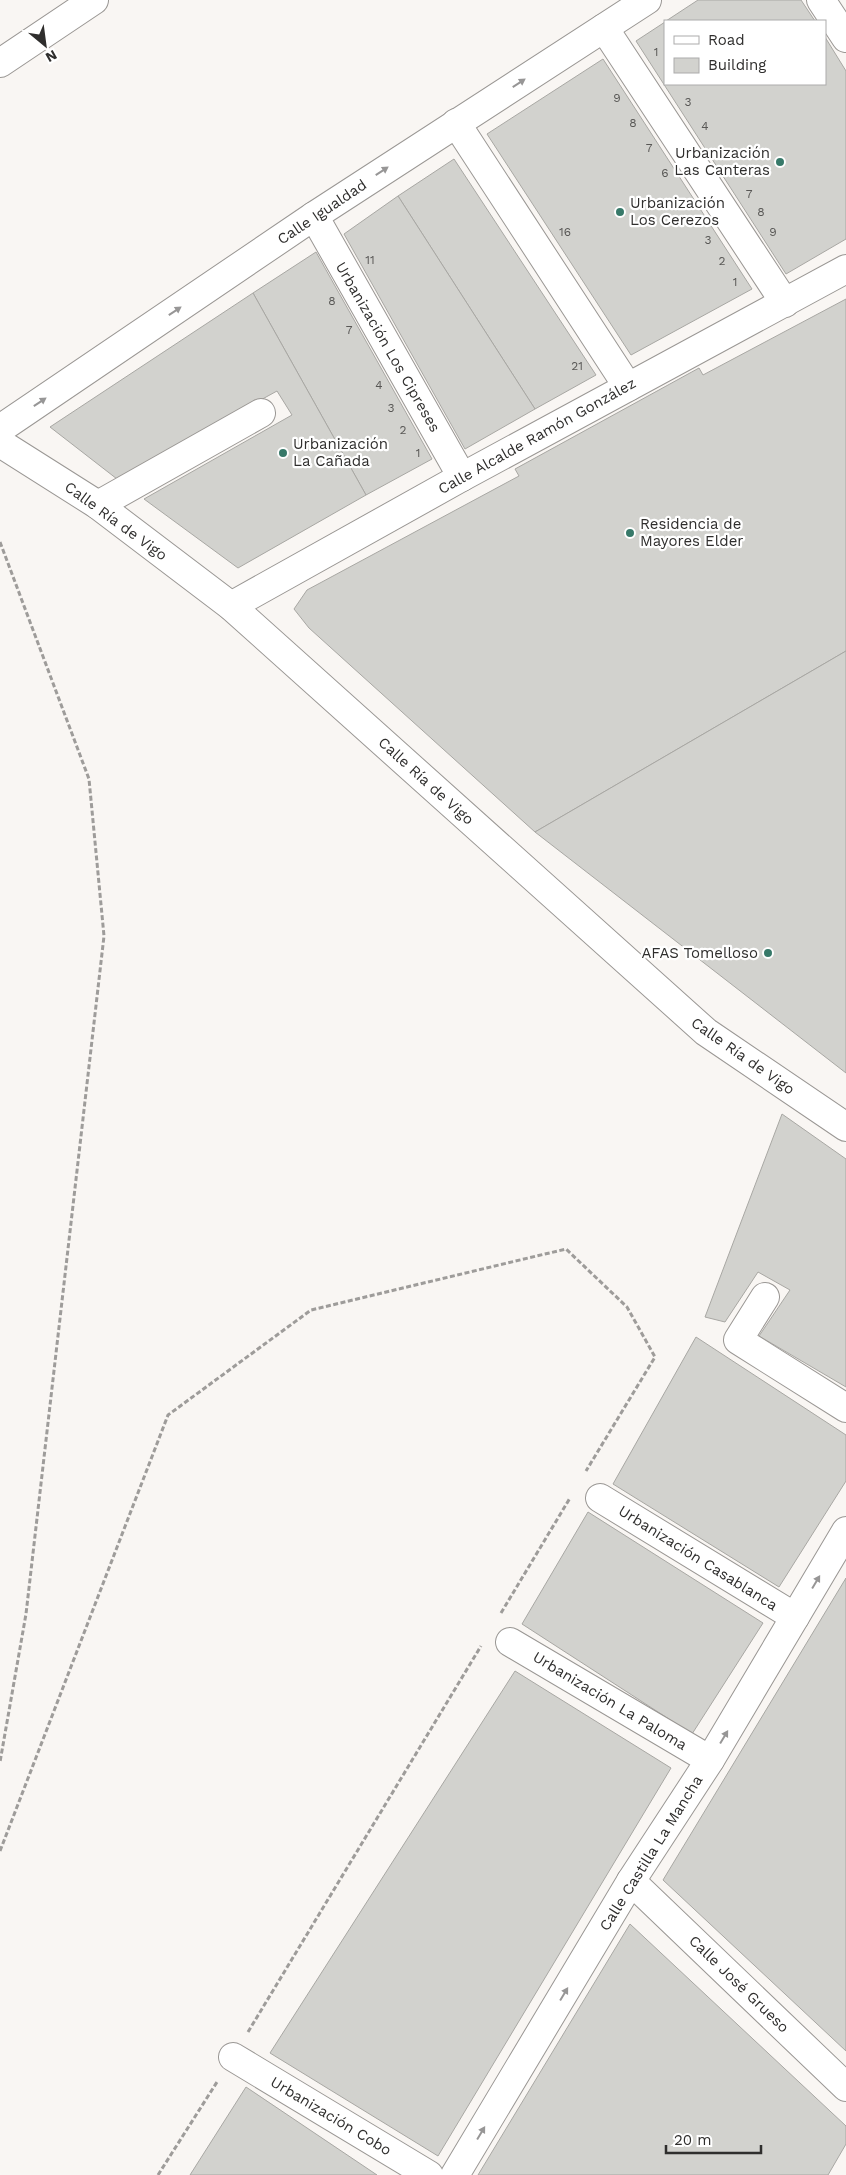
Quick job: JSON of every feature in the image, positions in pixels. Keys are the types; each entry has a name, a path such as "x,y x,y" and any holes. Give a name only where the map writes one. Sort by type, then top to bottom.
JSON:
{"street":[{"path":"0,63 94,0"},
{"name":"Calle Igualdad","path":"0,429 314,216 648,0"},
{"path":"821,0 846,38"},
{"path":"604,28 785,303"},
{"path":"456,123 628,387"},
{"name":"Urbanización Los Cipreses","path":"314,216 462,477"},
{"name":"Calle Alcalde Ramón González","path":"231,606 462,477 846,269"},
{"path":"98,505 261,414"},
{"name":"Calle Ría de Vigo","path":"0,443 98,505 231,606 706,1032 846,1127"},
{"path":"765,1297 738,1340 846,1408"},
{"name":"Urbanización Casablanca","path":"600,1498 795,1618"},
{"name":"Calle Castilla La Mancha","path":"456,2175 631,1881 710,1760 846,1531"},
{"name":"Urbanización La Paloma","path":"497,1640 710,1760"},
{"name":"Calle José Grueso","path":"631,1881 846,2087"},
{"name":"Urbanización Cobo","path":"233,2057 429,2175"}],"path":[{"path":"0,542 88,780 104,936 26,1614 0,1762"},
{"path":"0,1851 168,1415 311,1310 566,1249 627,1308 655,1357 583,1477"},
{"path":"500,1613 572,1494"},
{"path":"158,2175 497,1640"}],"building":[{"path":"698,0 801,0 814,20 668,20"},
{"name":"Urbanización Las Canteras","path":"664,23 664,84 636,41"},
{"name":"Urbanización Las Canteras","path":"826,39 846,71 846,239 786,274 664,85 826,85"},
{"name":"Urbanización Los Cerezos","path":"603,59 752,289 631,355 487,134"},
{"path":"454,159 596,375 535,409 398,196"},
{"path":"398,196 535,409 465,449 344,234"},
{"path":"316,252 432,459 366,495 253,293"},
{"name":"Urbanización La Cañada","path":"253,293 366,495 238,568 144,499 292,415 277,391 117,479 50,427"},
{"name":"Residencia de Mayores Elder","path":"846,299 846,651 535,832 309,628 294,609 307,590 519,476 515,469 699,368 703,375"},
{"name":"AFAS Tomelloso","path":"846,651 846,1073 535,832"},
{"path":"782,1114 846,1159 846,1387 759,1336 790,1290 758,1272 725,1322 705,1317"},
{"path":"696,1337 846,1435 846,1481 779,1587 613,1484"},
{"path":"588,1512 763,1623 692,1734 522,1624"},
{"path":"846,1578 846,2051 663,1880"},
{"path":"515,1671 671,1768 438,2156 270,2053"},
{"path":"630,1924 846,2126 846,2144 828,2175 478,2175"},
{"path":"246,2087 377,2175 190,2175"}],"place":[{"name":"Urbanización Las Canteras","path":"780,162"},
{"name":"Urbanización Los Cerezos","path":"620,212"},
{"name":"Urbanización La Cañada","path":"283,453"},
{"name":"Residencia de Mayores Elder","path":"630,533"},
{"name":"AFAS Tomelloso","path":"768,953"}]}
